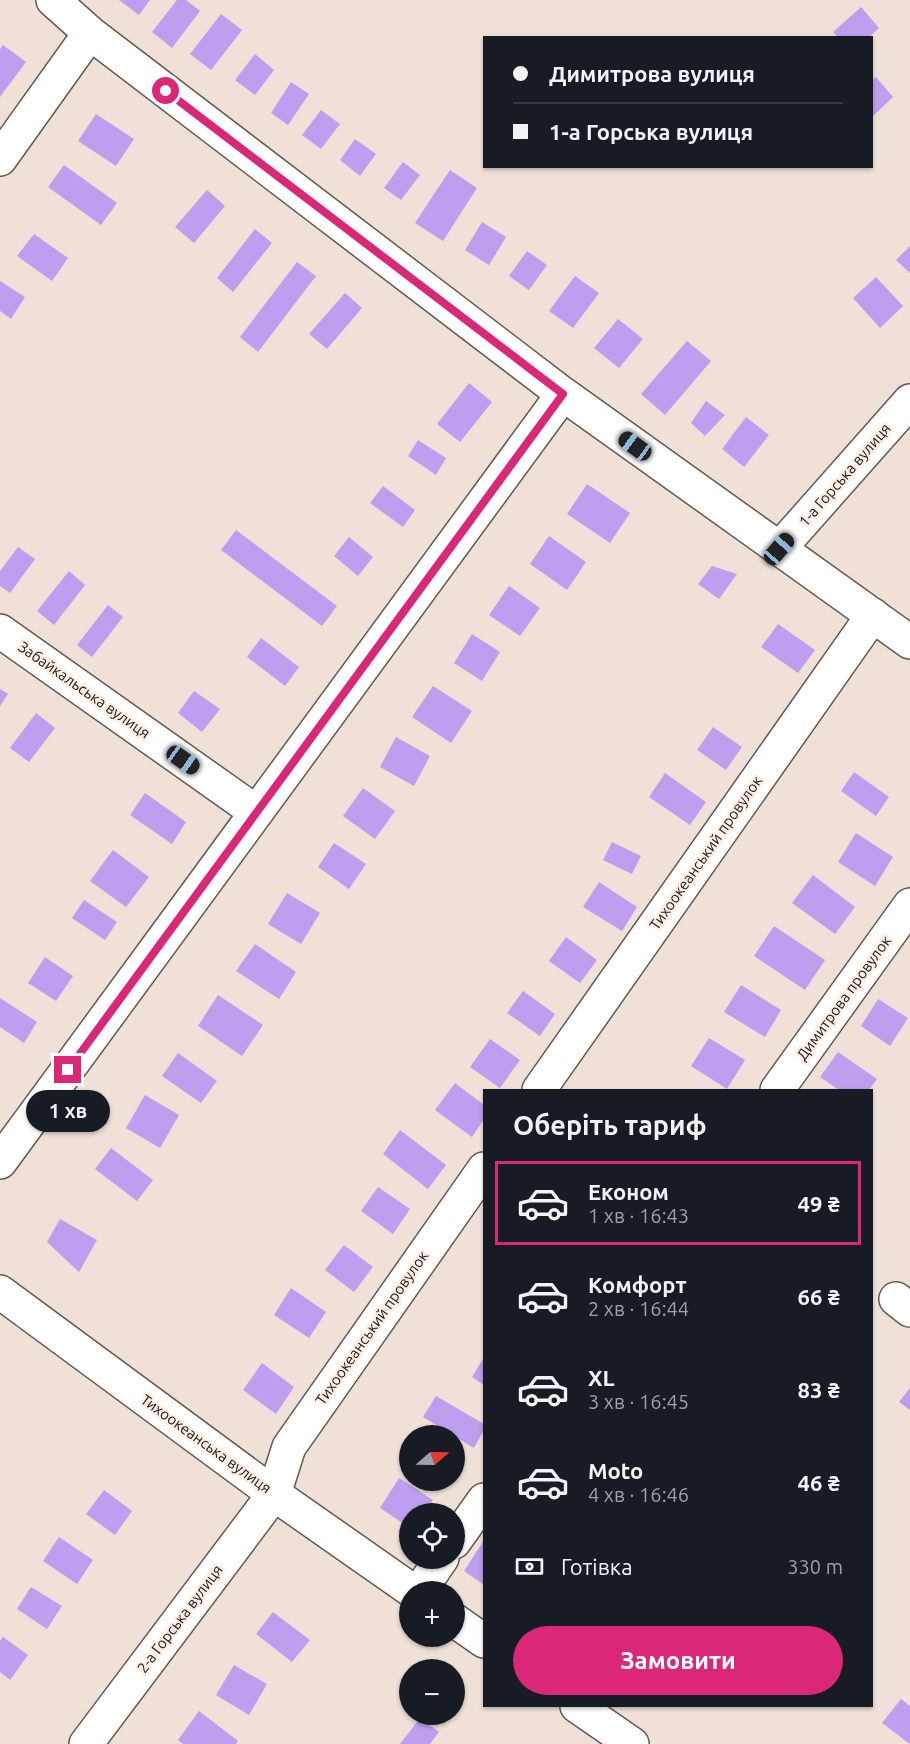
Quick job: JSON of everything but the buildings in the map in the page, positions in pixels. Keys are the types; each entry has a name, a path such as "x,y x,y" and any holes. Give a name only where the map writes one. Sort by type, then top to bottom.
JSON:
{"street":[{"path":"64,3 90,33 563,394 910,642"},
{"path":"0,159 90,33"},
{"path":"0,1162 563,394"},
{"name":"1-а Горська вулиця","path":"779,549 910,401"},
{"name":"Тихоокеанський провулок","path":"541,1089 873,615"},
{"name":"Забайкальська вулиця","path":"0,631 256,812"},
{"name":"Димитрова провулок","path":"778,1089 910,905"},
{"name":"Тихоокеанський провулок","path":"274,1494 289,1447 483,1170"},
{"name":"Тихоокеанська вулиця","path":"0,1292 274,1494 399,1582"},
{"name":"2-а Горська вулиця","path":"86,1744 274,1494"},
{"path":"465,1527 483,1501"},
{"path":"465,1628 483,1640"},
{"path":"578,1707 632,1744"}],"route":[{"path":"68,1070 563,394 166,91"}]}
